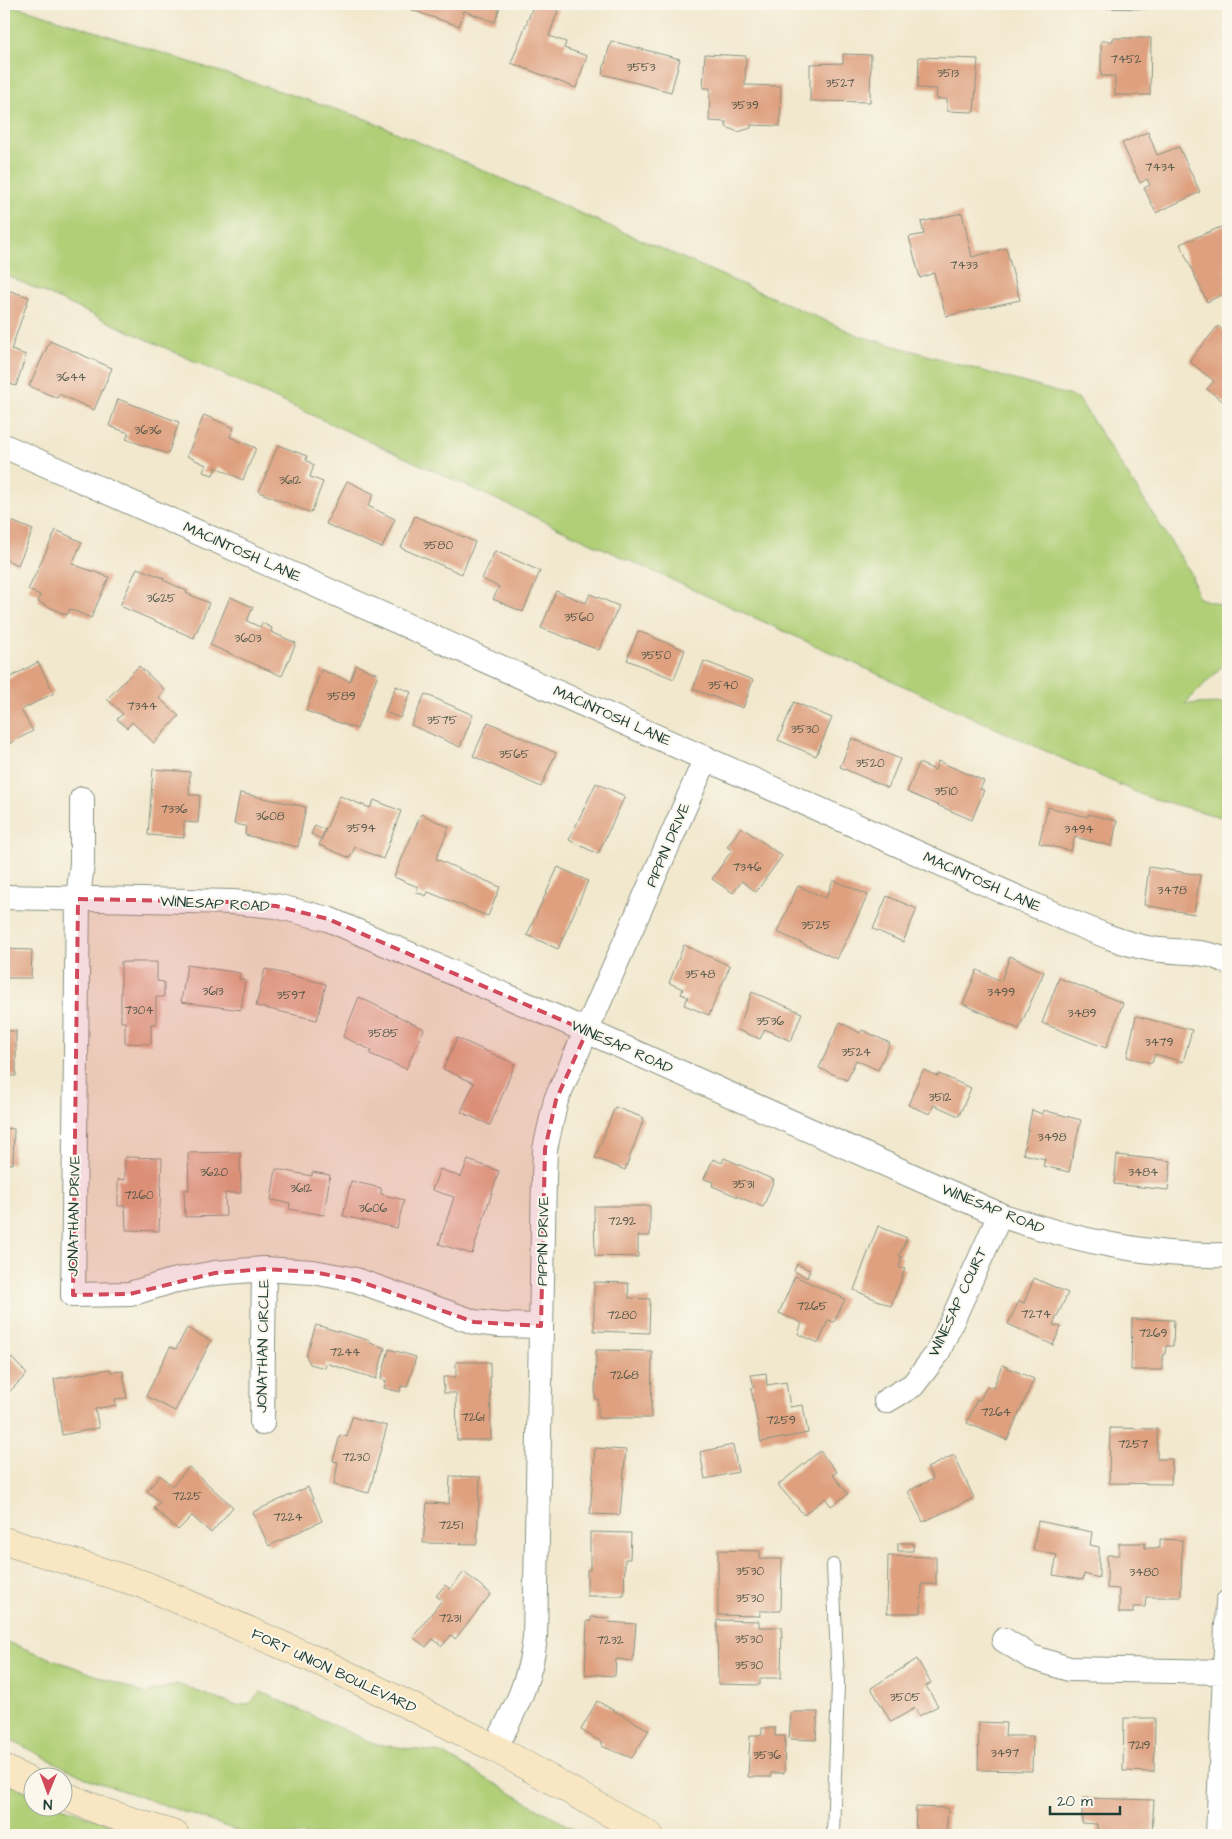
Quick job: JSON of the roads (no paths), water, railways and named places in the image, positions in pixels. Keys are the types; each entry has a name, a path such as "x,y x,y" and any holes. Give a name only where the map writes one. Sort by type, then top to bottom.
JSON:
{"main road":[{"name":"FORT UNION BOULEVARD","path":"4,1541 145,1585 327,1665 495,1748 649,1835"},
{"path":"4,1770 22,1778"},
{"path":"72,1799 104,1812 175,1835"}],"street":[{"name":"MACINTOSH LANE","path":"4,446 1072,922 1117,940 1153,949 1211,955 1228,962"},
{"name":"PIPPIN DRIVE","path":"495,1748 527,1682 532,1667 536,1638 544,1178 548,1132 556,1100 706,758"},
{"path":"78,899 82,863 82,799"},
{"name":"WINESAP ROAD","path":"4,897 233,902 276,906 328,919 587,1031 1000,1216 1057,1234 1102,1245 1154,1252 1228,1255"},
{"name":"JONATHAN DRIVE","path":"78,899 73,1295 130,1294 172,1281 215,1272 264,1269 313,1272 356,1280 474,1322 498,1325 541,1326"},
{"name":"WINESAP COURT","path":"886,1401 913,1385 937,1354 1000,1216"},
{"name":"JONATHAN CIRCLE","path":"262,1424 264,1269"},
{"path":"1218,1835 1228,1602"},
{"path":"1004,1640 1031,1657 1069,1669 1224,1672"}],"lane":[{"path":"832,1565 838,1684 834,1835"}]}
